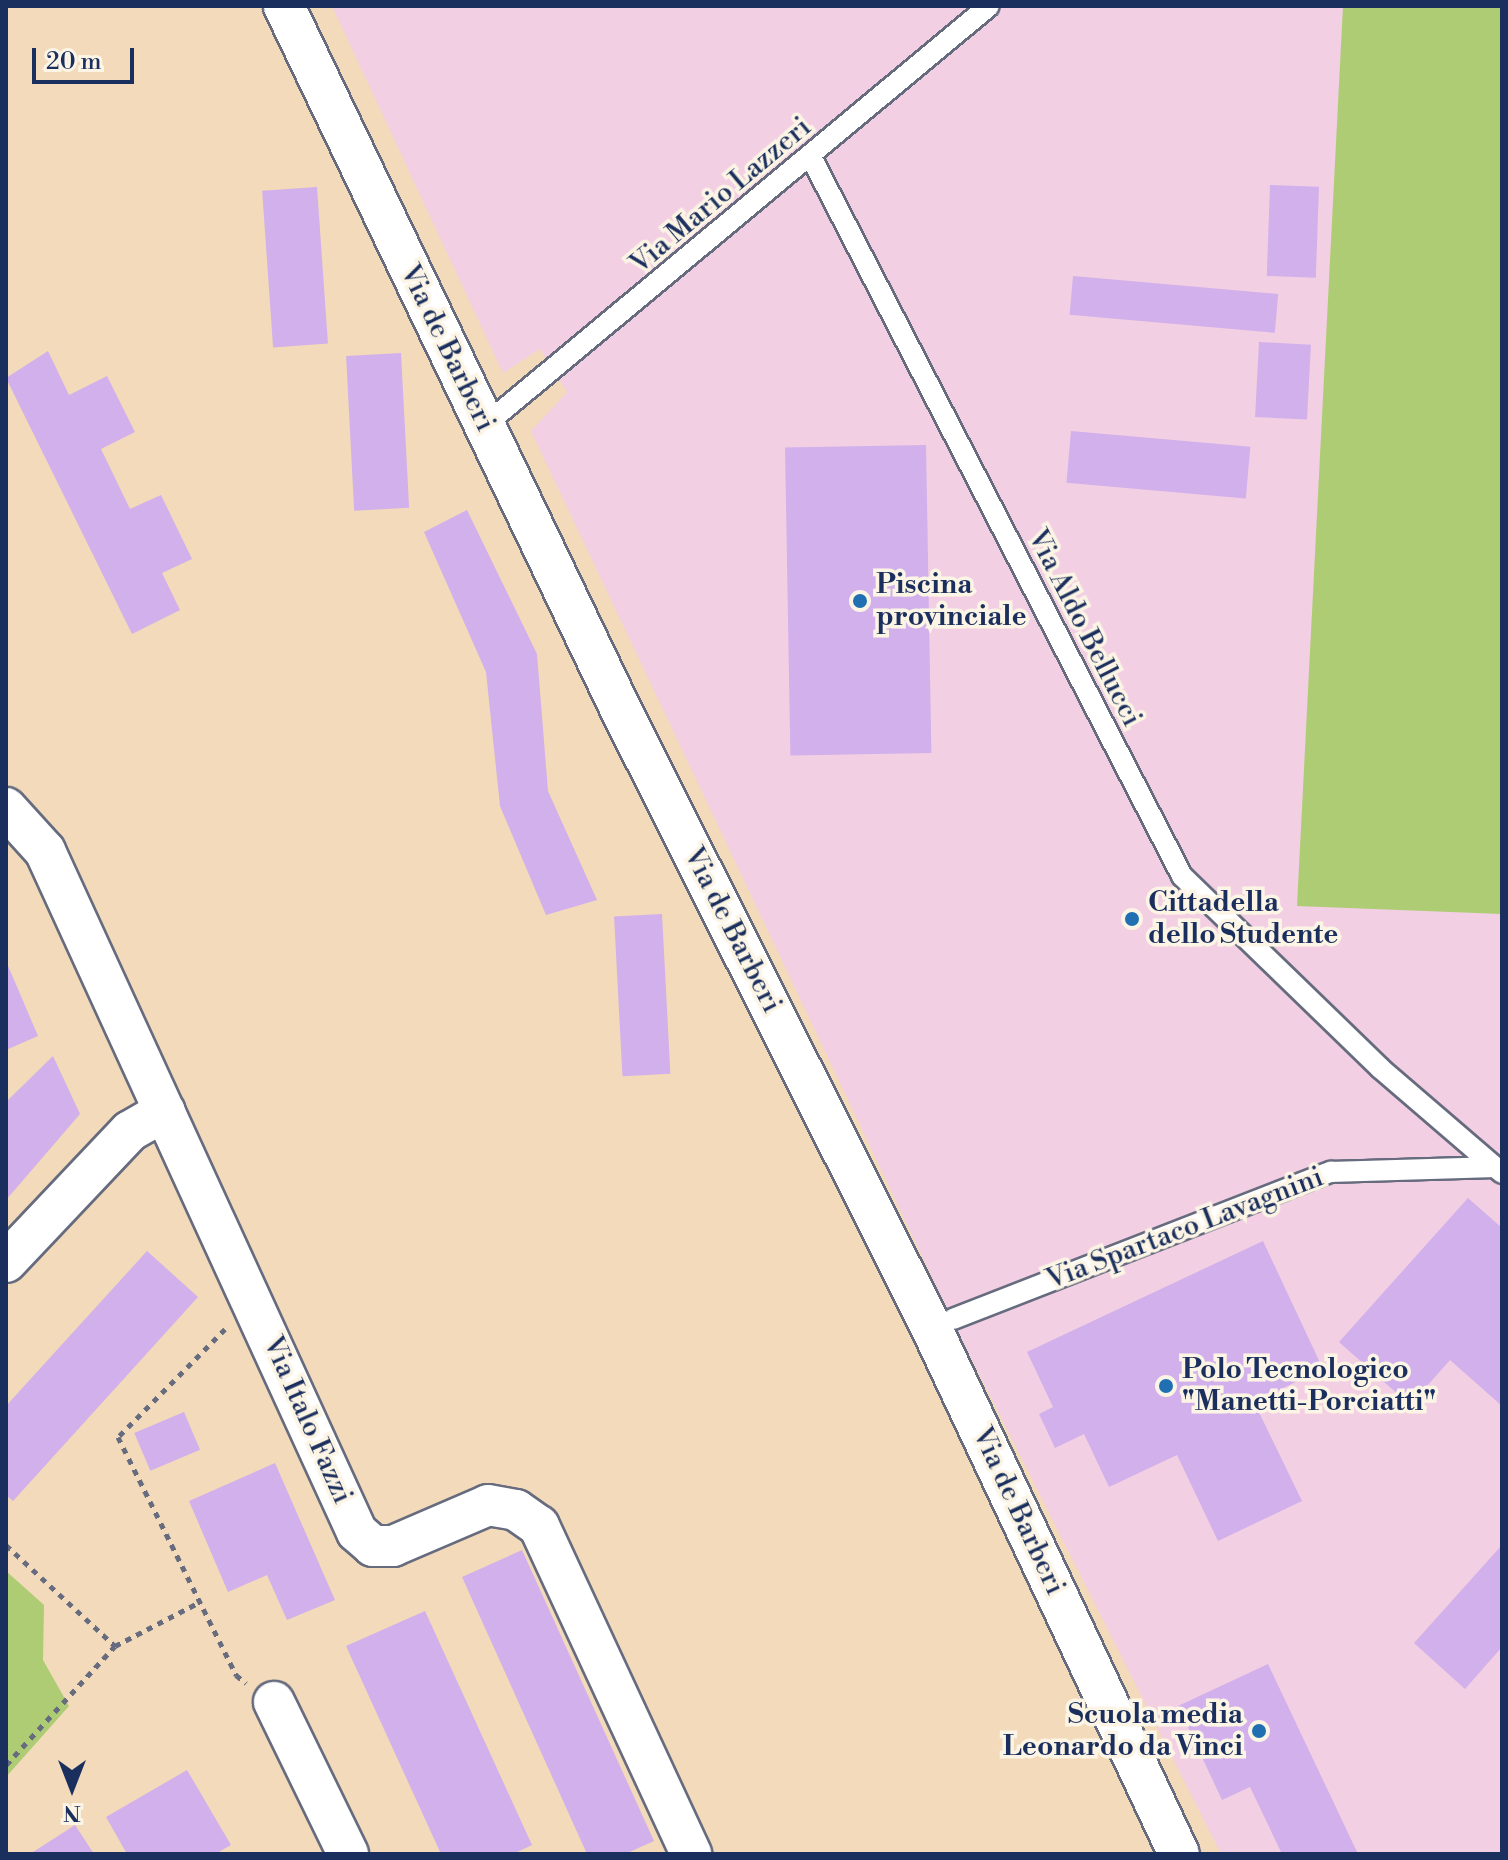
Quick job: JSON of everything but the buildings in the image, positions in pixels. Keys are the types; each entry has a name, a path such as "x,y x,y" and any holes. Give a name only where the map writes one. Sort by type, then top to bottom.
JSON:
{"street":[{"name":"Via de Barberi","path":"284,6 485,425 942,1323 1179,1854"},
{"name":"Via Italo Fazzi","path":"6,808 38,837 364,1540 393,1546 488,1505 516,1510 539,1526 691,1854"},
{"path":"6,1262 130,1131 165,1111"},
{"path":"274,1702 348,1854"}],"lane":[{"name":"Via Mario Lazzeri","path":"485,425 812,159 989,6"},
{"name":"Via Aldo Bellucci","path":"812,159 1182,876 1380,1068"},
{"name":"Via Spartaco Lavagnini","path":"1380,1068 1498,1170"},
{"name":"Via Spartaco Lavagnini","path":"942,1323 1331,1172 1498,1170"}],"path":[{"path":"253,1300 118,1437 236,1675 274,1702"},
{"path":"6,1545 115,1646"},
{"path":"6,1765 115,1646 200,1602"}],"shaded area":[{"name":"Cittadella dello Studente","path":"332,6 1502,6 1502,1854 1221,1854 960,1336 531,431 567,392 540,349 503,373"}],"green space":[{"path":"1343,6 1502,6 1502,914 1297,906"},
{"path":"6,1571 44,1605 43,1660 69,1706 6,1777"}],"place":[{"name":"Piscina provinciale","path":"860,601"},
{"name":"Cittadella dello Studente","path":"1132,919"},
{"name":"Polo Tecnologico \"Manetti-Porciatti\"","path":"1166,1386"},
{"name":"Scuola media Leonardo da Vinci","path":"1259,1731"}]}
